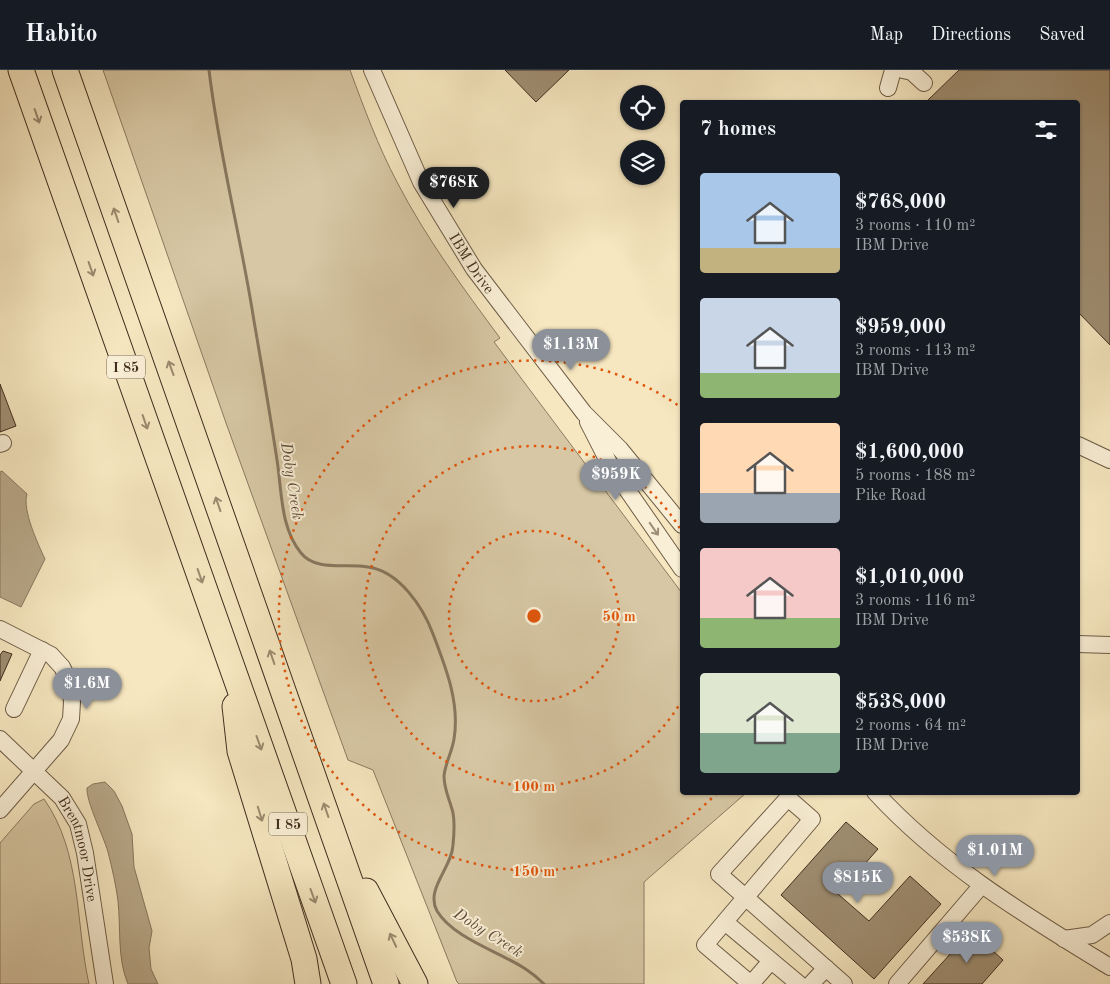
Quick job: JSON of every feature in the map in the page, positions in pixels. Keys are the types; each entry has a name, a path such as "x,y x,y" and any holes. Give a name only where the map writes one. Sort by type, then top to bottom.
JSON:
{"highway":[{"name":"I 85","path":"21,70 344,984"},
{"name":"I 85","path":"65,70 386,984"},
{"path":"231,664 240,751 301,950 308,984"},
{"path":"342,856 370,897 415,984"}],"street":[{"name":"IBM Drive","path":"372,70 418,175 450,234 521,332 584,413 620,449 680,523"},
{"path":"888,88 893,70"},
{"path":"903,70 912,72 924,83"},
{"name":"IBM Drive","path":"584,413 610,465 680,566"},
{"path":"1080,446 1110,459"},
{"path":"0,629 51,655 62,666 70,683 71,719 60,740 0,810"},
{"path":"1080,644 1110,645"},
{"path":"14,709 42,650"},
{"name":"Brentmoor Drive","path":"0,740 62,798 78,824 85,853 105,984"},
{"path":"879,796 920,838 981,886 1110,967"},
{"path":"772,961 751,984 705,945 725,922 746,897 812,819 788,798 719,874 746,897 844,984"},
{"path":"896,984 981,886"},
{"path":"725,922 800,984"},
{"path":"1064,939 1092,935 1110,924"},
{"path":"1091,955 1110,924"},
{"path":"811,984 826,968"}],"shaded area":[{"path":"103,70 350,70 377,141 408,203 433,243 500,338 494,342 680,590 680,795 744,795 644,882 644,984 459,984 457,982 373,770 348,760 226,423"},
{"path":"2,471 27,494 26,501 29,518 45,559 21,607 0,597 0,472"},
{"path":"105,782 114,791 122,806 132,834 134,867 152,931 149,948 151,969 158,984 128,984 122,964 118,901 114,876 108,852 87,794 87,788 93,784"},
{"path":"44,799 56,820 65,842 71,865 76,888 89,984 0,984 0,843 34,804"}],"building":[{"path":"505,70 569,70 536,102"},
{"path":"959,70 1110,70 1110,345 1080,314 1080,100 928,100"},
{"path":"0,384 16,426 0,432"},
{"path":"3,651 12,654 0,681 0,655"},
{"path":"846,822 878,849 838,894 869,921 910,876 941,904 874,979 781,895"},
{"path":"971,931 1003,960 982,984 923,984"}],"waterway":[{"name":"Doby Creek","path":"209,70 218,133 249,290 285,520 289,532 301,553 315,563 332,566 368,567 390,575 408,592 423,613 447,673 455,712 454,739 444,776 454,817 453,845 452,854 434,895 434,903 437,911 455,930 516,963 544,984"}]}
